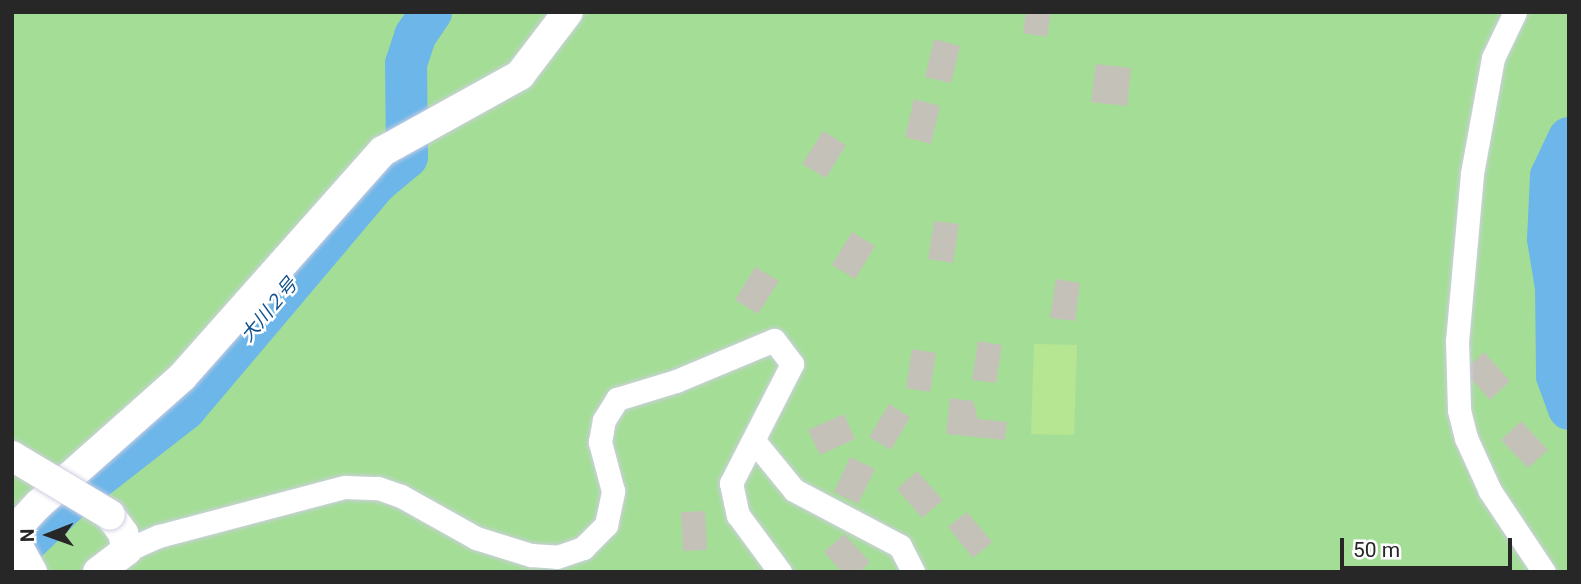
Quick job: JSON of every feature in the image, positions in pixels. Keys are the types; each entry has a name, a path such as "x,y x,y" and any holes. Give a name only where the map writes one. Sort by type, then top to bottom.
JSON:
{"street":[{"path":"32,572 15,541 21,523 38,504 183,377 383,151 520,75 568,12"},
{"path":"1515,12 1493,58 1472,174 1457,341 1459,410 1466,438 1490,491 1544,572"},
{"path":"98,572 127,550 159,536 345,487 401,495 476,538 531,555 557,557 583,548 606,525 613,491 600,442 604,420 617,398 676,381 774,340 792,364 731,484 738,515 780,572"},
{"path":"754,441 794,490 900,546 914,572"},
{"path":"12,456 110,515 123,533 127,550"}],"green space":[{"path":"12,12 1569,12 1569,572 12,572"},
{"path":"1034,344 1077,345 1074,435 1031,434"}],"building":[{"path":"1026,12 1051,12 1047,37 1023,33"},
{"path":"934,39 960,46 951,83 925,77"},
{"path":"1096,64 1131,68 1127,106 1091,102"},
{"path":"914,99 940,106 931,144 905,137"},
{"path":"823,131 846,145 826,178 802,164"},
{"path":"934,221 959,224 953,263 928,259"},
{"path":"852,232 875,246 855,279 832,265"},
{"path":"755,267 779,281 758,314 735,300"},
{"path":"1056,279 1080,283 1075,321 1050,318"},
{"path":"978,341 1002,345 996,383 972,380"},
{"path":"912,349 936,353 930,392 906,388"},
{"path":"1484,352 1510,381 1490,400 1464,371"},
{"path":"950,398 973,401 978,419 1007,422 1005,440 946,434"},
{"path":"889,404 910,417 891,450 869,437"},
{"path":"844,414 855,439 820,455 808,430"},
{"path":"1521,421 1548,450 1528,468 1501,440"},
{"path":"850,457 875,469 858,504 834,492"},
{"path":"917,471 943,500 922,518 897,489"},
{"path":"705,511 707,550 683,551 681,512"},
{"path":"967,512 992,542 973,558 948,527"},
{"path":"844,534 870,562 860,572 842,572 824,552"}],"waterway":[{"name":"大川２号","path":"12,556 76,494 185,409 376,183 407,157 406,64 415,36 431,12"},
{"path":"1569,138 1551,176 1548,239 1556,288 1557,376 1569,409"}]}
